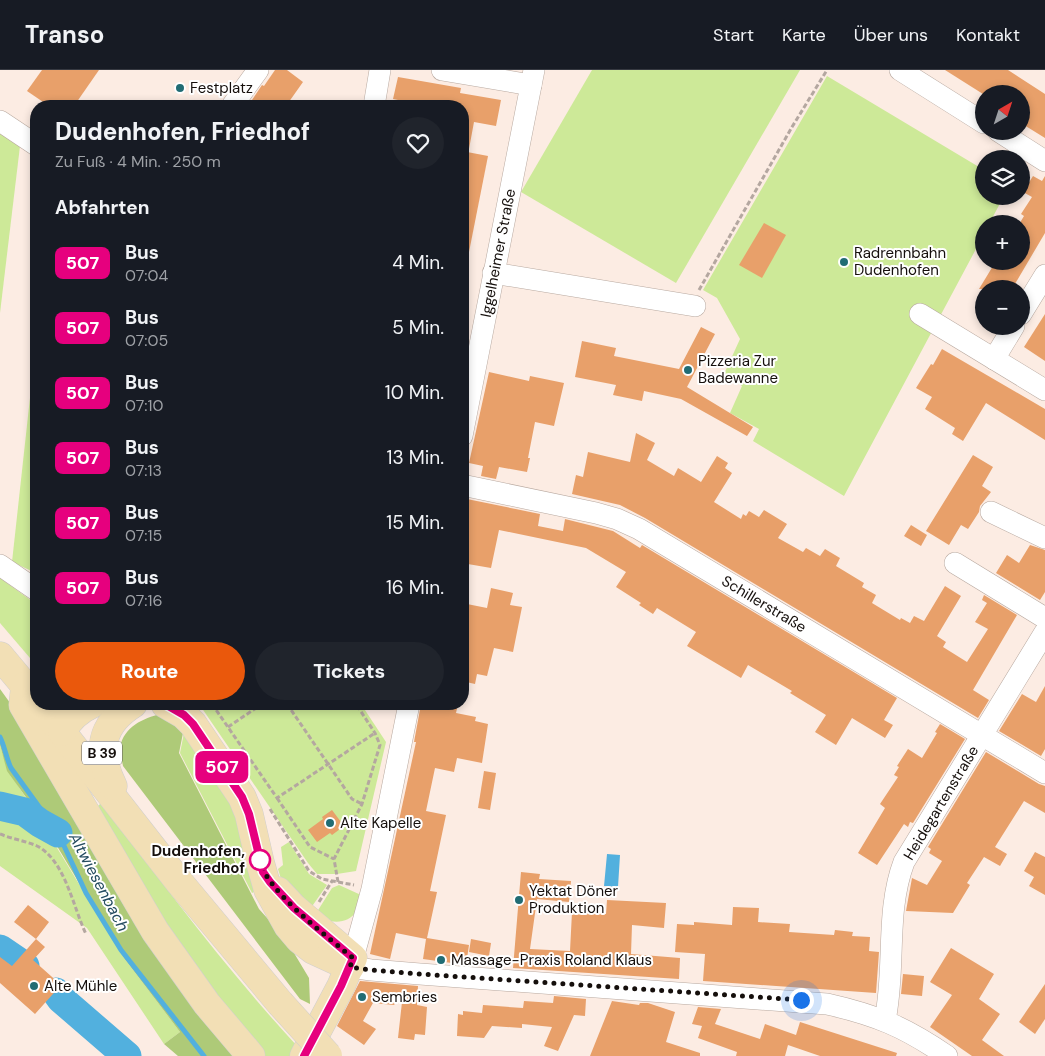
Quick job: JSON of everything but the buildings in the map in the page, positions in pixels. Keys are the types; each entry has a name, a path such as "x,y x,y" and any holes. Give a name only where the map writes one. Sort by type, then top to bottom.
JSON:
{"main road":[{"path":"0,645 5,646 30,686"},
{"name":"B 39","path":"0,656 30,688"},
{"path":"30,697 23,705 154,931 207,1004 251,1056"},
{"name":"B 39","path":"47,710 180,882 280,1003 328,1056"},
{"path":"62,732 67,722 82,710"},
{"name":"B 39","path":"124,810 107,774 102,755 103,739 108,727 116,716 125,710"},
{"path":"175,710 193,724 242,797 249,814 268,890 288,926 299,939 313,950 351,962 304,1056"}],"street":[{"path":"236,100 258,70"},
{"path":"375,100 380,70"},
{"path":"442,70 532,78"},
{"path":"900,70 975,117"},
{"name":"Iggelheimer Straße","path":"469,387 532,78"},
{"path":"0,122 30,141"},
{"path":"1012,140 1045,161"},
{"path":"493,273 695,306"},
{"path":"1030,299 1045,275"},
{"path":"920,314 1045,390"},
{"path":"994,359 1009,335"},
{"name":"Schillerstraße","path":"469,486 603,515 639,529 1045,773"},
{"path":"992,512 1045,538"},
{"path":"955,563 1045,618"},
{"path":"0,565 30,586"},
{"name":"Heidegartenstraße","path":"885,1020 889,1000 895,894 899,877 911,850 1045,632"},
{"path":"408,710 372,889 351,962 371,970 801,1000 827,1004 885,1020 922,1039 947,1056"}],"path":[{"path":"695,306 696,296 787,136 827,70"},
{"path":"216,710 310,847 334,859"},
{"path":"228,727 253,710"},
{"path":"291,710 352,799 362,804"},
{"path":"338,882 334,859 362,804 380,745 375,732 360,710"},
{"path":"277,798 375,732"},
{"path":"270,808 309,871 322,879 372,889"},
{"path":"0,834 36,846 50,856 62,876 86,934"}],"green space":[{"path":"592,70 800,70 676,283 521,192"},
{"name":"Radrennbahn Dudenhofen","path":"827,76 975,165 975,205 999,205 994,215 975,215 975,251 844,496 753,441 759,429 730,413 742,386 724,374 740,339 717,298 703,290"},
{"path":"0,132 20,146 0,313"},
{"path":"30,398 30,570 12,562"},
{"path":"0,578 30,600 30,658 0,623"},
{"path":"0,689 26,725 244,1056 178,1056 164,1044 180,1032 124,958 36,811 7,771 0,745"},
{"path":"203,710 365,710 386,742 356,871 337,874 317,874"},
{"path":"161,714 183,733 179,753 259,909 285,938 309,978 310,1004 300,999 123,766 120,749 126,734 135,724"},
{"path":"184,733 238,808 256,891 252,893 180,753"},
{"path":"0,745 6,763 15,780 36,811 24,803 0,800"},
{"path":"102,802 221,958 297,1046 291,1056 259,1056 200,988 96,808"},
{"path":"0,810 25,814 51,838 124,958 180,1032 164,1044 87,928 0,866"},
{"path":"289,842 309,874 327,885 308,912 282,882 278,869 283,865 281,847"},
{"path":"339,885 361,895 358,908 352,916 337,922 325,920 315,915 332,888"}],"water":[{"path":"607,854 620,855 618,887 604,886"}],"waterway":[{"name":"Altwiesenbach","path":"0,737 11,768 58,833 86,893 121,950 204,1056"},
{"path":"0,806 25,812 58,833"},
{"path":"0,949 25,966"},
{"path":"56,992 61,999 127,1056"}],"bus line":[{"name":"507","path":"176,710 193,724 242,797 249,814 263,872 270,882 294,908 353,958 341,986 304,1056"}],"place":[{"name":"Festplatz","path":"180,88"},
{"name":"Radrennbahn Dudenhofen","path":"844,262"},
{"name":"Pizzeria Zur Badewanne","path":"688,370"},
{"name":"Alte Kapelle","path":"330,823"},
{"name":"Dudenhofen, Friedhof","path":"260,860"},
{"name":"Yektat Döner Produktion","path":"519,900"},
{"name":"Massage-Praxis Roland Klaus","path":"441,960"},
{"name":"Alte Mühle","path":"34,986"},
{"name":"Sembries","path":"362,997"}],"route":[{"path":"260,860 263,872 270,882 294,908 353,958 350,967 420,974 801,1000"}]}
